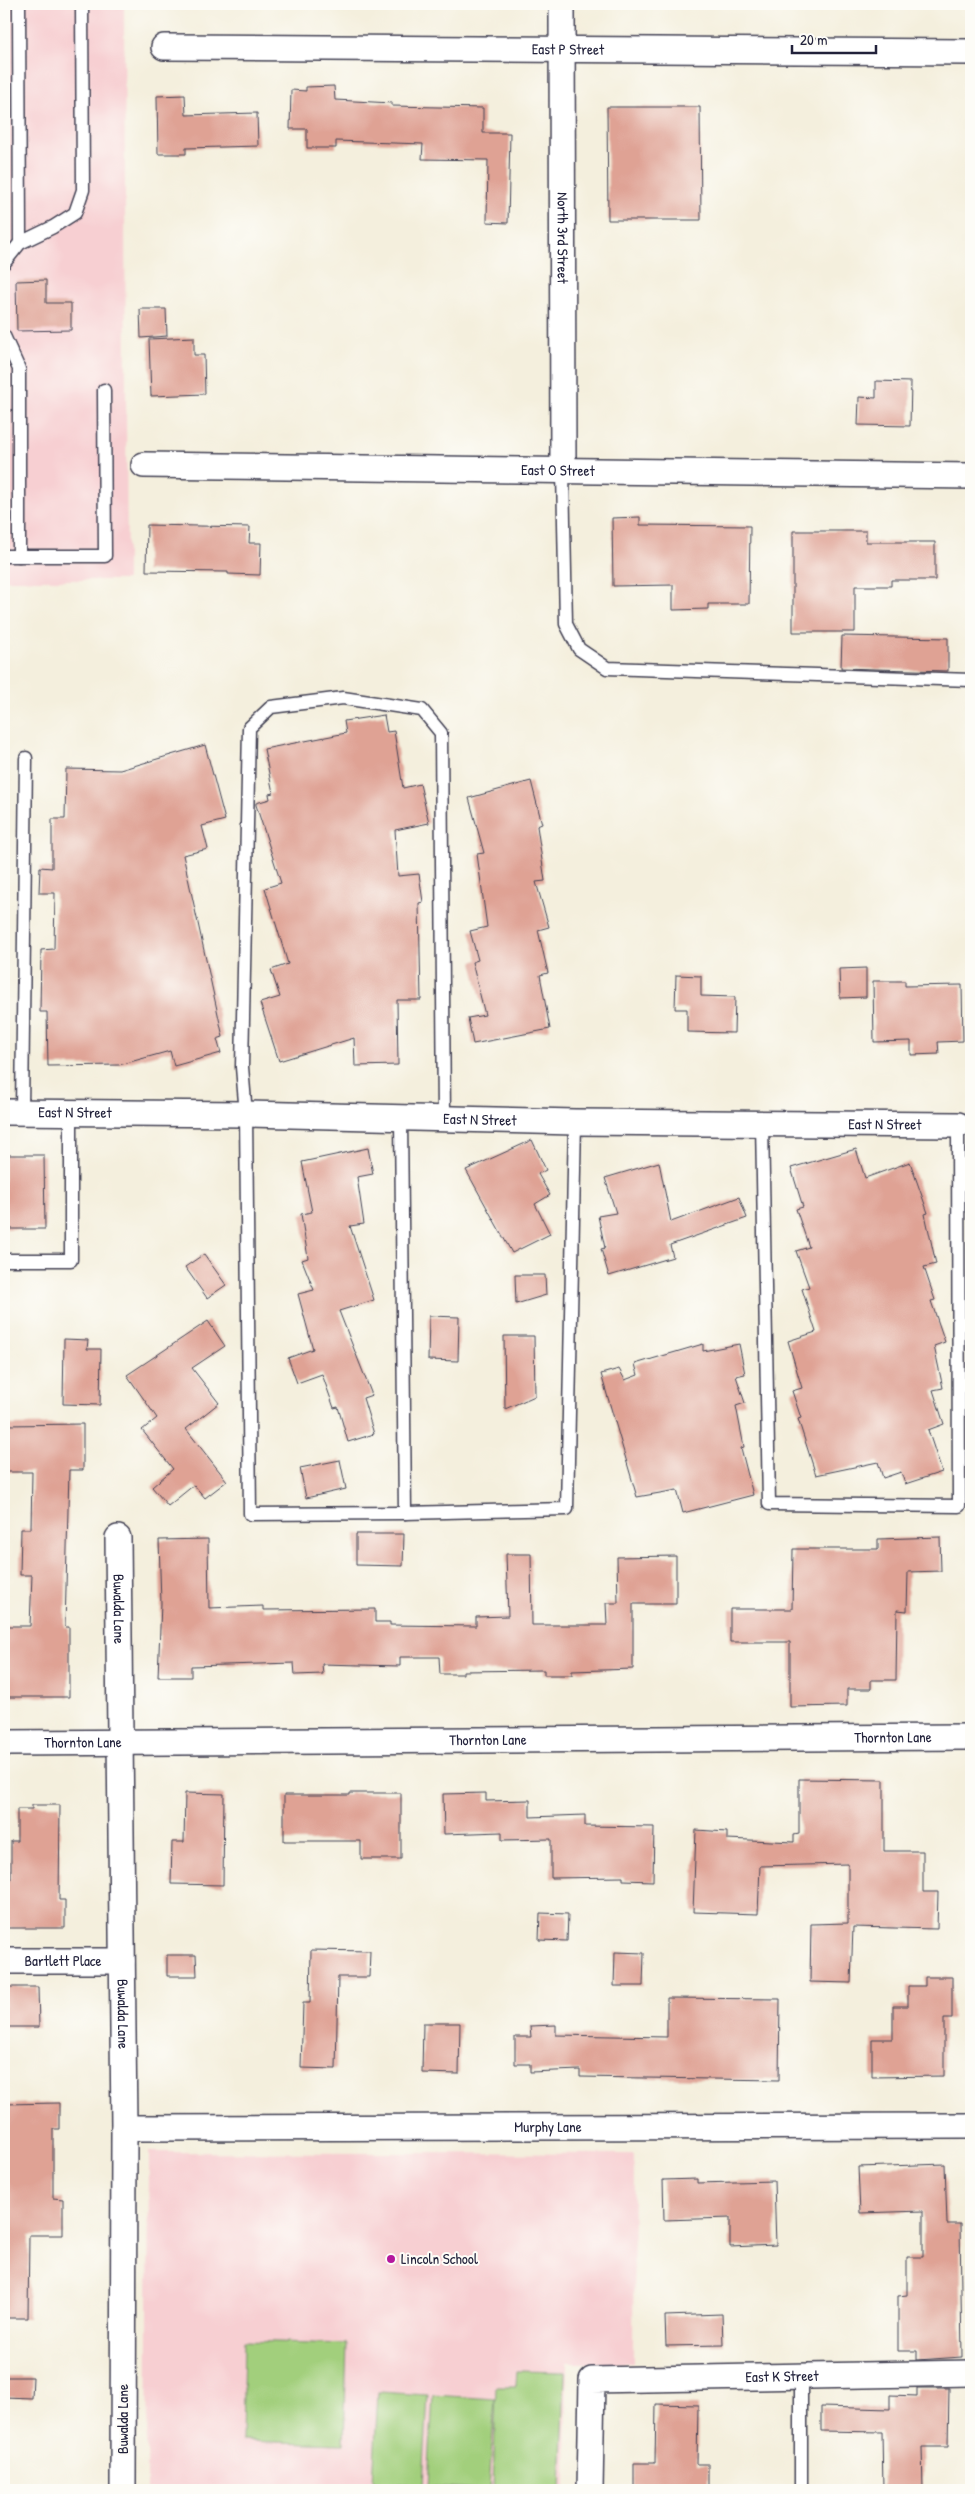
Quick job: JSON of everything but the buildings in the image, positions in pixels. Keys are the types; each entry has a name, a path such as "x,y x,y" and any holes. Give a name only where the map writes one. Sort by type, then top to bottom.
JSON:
{"street":[{"name":"North 3rd Street","path":"562,4 563,471"},
{"name":"East P Street","path":"164,47 971,52"},
{"name":"East O Street","path":"144,465 971,476"},
{"name":"East N Street","path":"13,1112 246,1114 575,1122 958,1124"},
{"name":"Buwalda Lane","path":"118,1538 124,2128 123,2490"},
{"name":"Thornton Lane","path":"4,1743 119,1744 971,1737"},
{"name":"Bartlett Place","path":"4,1961 122,1961"},
{"name":"Murphy Lane","path":"124,2128 971,2126"},
{"name":"East K Street","path":"590,2490 592,2380 971,2373"}],"lane":[{"path":"19,4 20,243"},
{"path":"4,263 20,243 54,227 75,213 83,190 82,4"},
{"path":"4,336 19,369 19,556"},
{"path":"4,556 105,556 104,390"},
{"path":"563,471 566,624 579,649 607,668 971,680"},
{"path":"444,1119 441,733 422,710 343,698 271,708 249,728 242,1067 246,1114 250,1514 406,1513 567,1508 575,1122"},
{"path":"13,1112 26,758"},
{"path":"4,1260 70,1260 71,1112"},
{"path":"401,1118 406,1513"},
{"path":"762,1123 769,1504 959,1506 958,1124"},
{"path":"801,2376 801,2490"}],"shaded area":[{"path":"4,4 124,4 127,580 4,580"},
{"name":"Lincoln School","path":"149,2152 634,2154 633,2363 567,2363 566,2490 147,2490"}],"green space":[{"path":"244,2341 347,2344 344,2444 242,2441"},
{"path":"517,2371 565,2372 561,2490 493,2490 496,2386 516,2386"},
{"path":"378,2392 428,2395 423,2485 373,2482"},
{"path":"433,2395 495,2399 489,2490 428,2486"}],"place":[{"name":"Lincoln School","path":"391,2259"}]}
